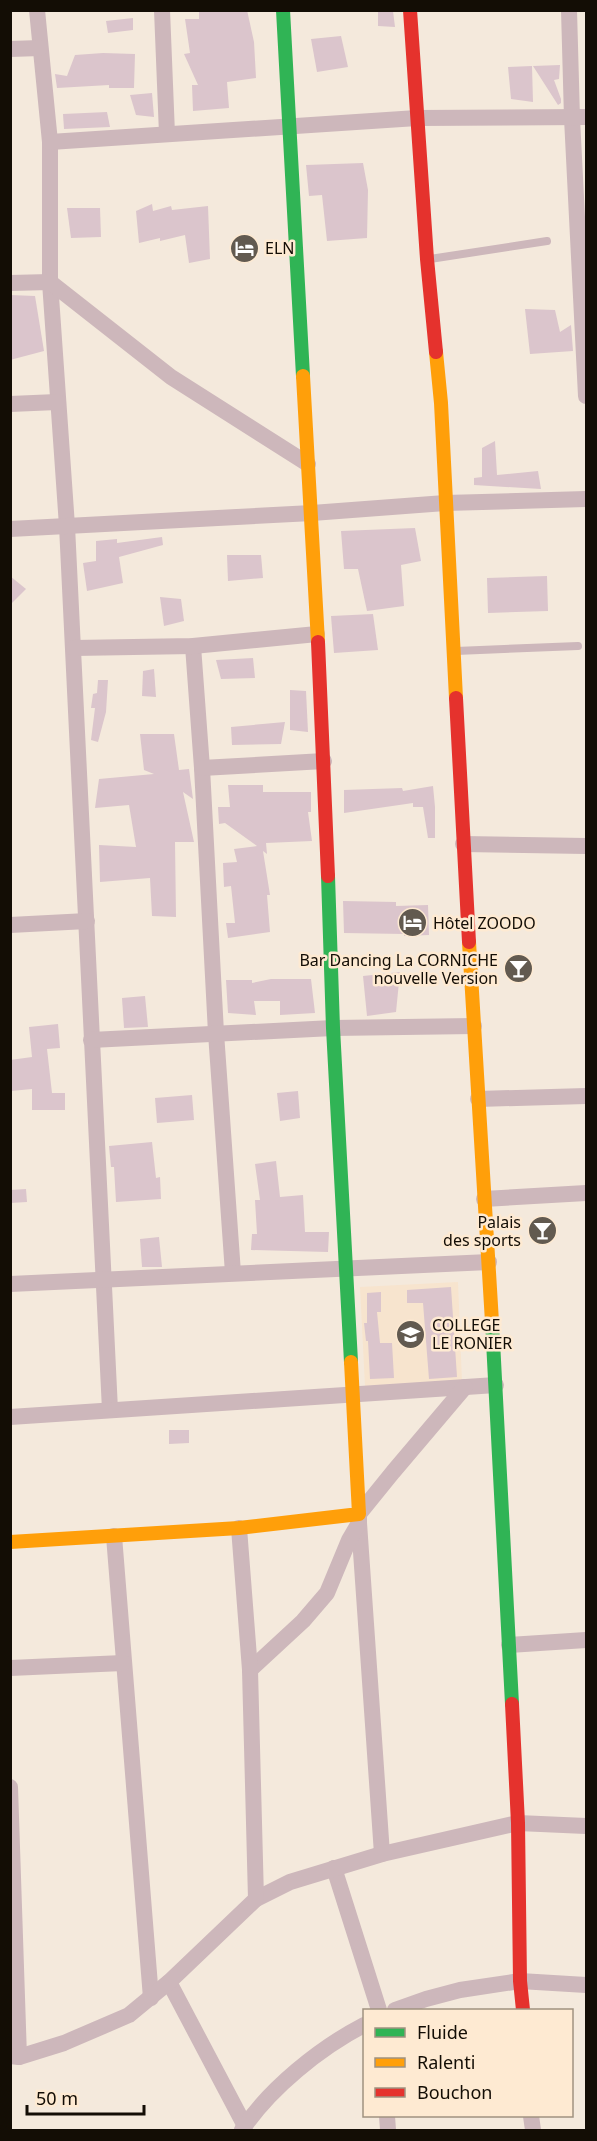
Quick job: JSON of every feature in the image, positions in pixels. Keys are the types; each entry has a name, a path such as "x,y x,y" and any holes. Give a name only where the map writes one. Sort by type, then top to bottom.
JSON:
{"street":[{"path":"37,10 50,142 50,282 57,402 68,526 110,1410"},
{"path":"162,10 167,134"},
{"path":"282,10 312,513 344,1268 382,1854"},
{"path":"410,10 427,259 441,403 452,651 496,1386 518,1823 520,1981 523,2009"},
{"path":"569,10 579,117 586,396"},
{"path":"10,49 40,48"},
{"path":"50,142 417,118 579,117"},
{"path":"10,283 50,282 171,377 308,464"},
{"path":"10,404 57,402"},
{"path":"10,529 312,513 445,503 586,499"},
{"path":"74,648 193,646 317,634"},
{"path":"193,646 233,1273"},
{"path":"202,768 324,761"},
{"path":"463,844 586,846"},
{"path":"10,925 87,921"},
{"path":"91,1040 333,1028 474,1026"},
{"path":"478,1099 586,1096"},
{"path":"484,1199 586,1193"},
{"path":"10,1284 489,1262"},
{"path":"10,1418 496,1386"},
{"path":"250,1670 303,1621 327,1593 359,1518 393,1472 465,1388"},
{"path":"10,1542 359,1518"},
{"path":"239,1528 250,1670 256,1899"},
{"path":"114,1536 151,1998"},
{"path":"509,1645 586,1640"},
{"path":"10,1668 123,1663"},
{"path":"10,1787 15,2056 64,2043 129,2015 169,1982 256,1899 290,1882 382,1854 518,1823 586,1826"},
{"path":"334,1868 379,2009"},
{"path":"399,2009 460,1990 520,1981 586,1985"},
{"path":"169,1982 244,2128 270,2094 340,2038 363,2026"}],"lane":[{"path":"427,259 547,241"},
{"path":"452,651 578,646"}],"shaded area":[{"name":"COLLEGE LE RONIER","path":"458,1282 462,1382 365,1386 360,1287"}],"building":[{"path":"199,10 247,10 254,42 256,78 227,82 229,108 193,111 192,85 198,85 184,54 190,53 185,19 199,19"},
{"path":"393,11 395,27 378,26 378,12"},
{"path":"133,18 133,30 108,33 106,21"},
{"path":"341,36 348,67 317,72 311,39"},
{"path":"135,54 134,88 109,88 109,85 57,88 55,74 67,76 75,55"},
{"path":"560,65 559,79 554,80 561,99 558,105 533,66"},
{"path":"532,66 533,102 511,99 508,67"},
{"path":"152,93 154,117 136,115 130,95"},
{"path":"107,112 110,127 64,129 63,114"},
{"path":"363,163 368,190 367,238 327,241 322,195 309,196 306,165"},
{"path":"152,204 153,211 171,206 172,210 208,206 210,259 189,263 185,235 139,243 136,211"},
{"path":"67,208 100,208 101,237 71,238"},
{"path":"10,295 35,296 44,351 10,360"},
{"path":"525,309 555,310 560,332 571,325 573,351 530,354"},
{"path":"495,441 497,475 538,471 541,489 474,485 474,478 482,477 482,448"},
{"path":"415,528 421,561 401,565 404,606 367,611 358,569 344,569 341,531"},
{"path":"162,537 163,545 119,557 123,583 87,591 83,563 96,561 96,541 117,539 117,543"},
{"path":"227,555 261,555 263,578 228,581"},
{"path":"10,576 26,589 10,605"},
{"path":"547,576 548,611 488,613 487,578"},
{"path":"160,597 181,599 184,621 164,626"},
{"path":"373,614 378,650 334,653 331,616"},
{"path":"253,658 255,678 221,679 216,660"},
{"path":"154,669 156,697 142,696 143,671"},
{"path":"98,680 108,680 106,712 98,742 91,740 95,708 91,708 93,694 97,693"},
{"path":"290,690 306,691 308,732 290,730"},
{"path":"285,722 281,744 232,745 231,727"},
{"path":"140,734 174,734 179,770 189,769 193,799 183,792 194,842 175,842 176,917 152,916 150,878 100,882 99,845 136,847 129,805 95,808 99,779 154,774 144,770"},
{"path":"228,785 263,785 263,792 311,792 311,812 308,812 312,841 266,843 267,854 263,851 270,895 267,895 270,932 228,938 226,923 235,923 231,886 224,887 223,863 237,862 234,849 257,846 225,823 219,824 218,807 230,807"},
{"path":"433,786 435,838 428,838 423,807 413,807 413,803 344,813 344,790 402,788 403,791"},
{"path":"343,901 396,902 396,906 428,905 429,935 344,933"},
{"path":"400,972 396,1012 367,1016 363,976"},
{"path":"271,979 311,979 315,1013 280,1015 280,1001 254,1001 256,1015 228,1013 226,980 252,980 252,983"},
{"path":"145,996 148,1027 124,1028 122,998"},
{"path":"58,1024 60,1048 47,1049 52,1093 65,1093 65,1110 32,1110 32,1089 11,1091 10,1060 32,1057 29,1027"},
{"path":"298,1091 300,1118 280,1121 277,1093"},
{"path":"192,1095 194,1120 157,1123 155,1098"},
{"path":"152,1142 156,1178 160,1177 161,1199 116,1202 114,1167 111,1167 109,1146"},
{"path":"276,1161 280,1197 303,1195 305,1232 329,1232 328,1252 251,1250 252,1234 257,1234 255,1200 260,1200 255,1164"},
{"path":"26,1189 27,1202 10,1203 10,1190"},
{"path":"159,1237 162,1267 142,1267 140,1239"},
{"path":"451,1287 457,1377 429,1379 423,1303 407,1303 407,1290"},
{"path":"381,1292 381,1312 377,1312 380,1343 392,1343 394,1378 370,1379 368,1341 366,1341 364,1323 367,1323 367,1293"},
{"path":"169,1430 189,1430 189,1443 169,1444"}],"traffic: fast":[{"path":"283,10 303,376"},
{"path":"328,876 333,1028 351,1362"},
{"path":"492,1322 512,1704"}],"traffic: slow":[{"path":"436,352 441,403 456,698"},
{"path":"303,376 318,642"},
{"path":"469,942 492,1322"},
{"path":"10,1542 239,1528 359,1514 351,1362"}],"traffic: jam":[{"path":"410,10 427,259 436,352"},
{"path":"318,642 328,876"},
{"path":"456,698 469,942"},
{"path":"512,1704 518,1823 520,1981 523,2009"}],"place":[{"name":"ELN","path":"244,248"},
{"name":"Hôtel ZOODO","path":"412,923"},
{"name":"Bar Dancing La CORNICHE nouvelle Version","path":"519,969"},
{"name":"Palais des sports","path":"542,1231"},
{"name":"COLLEGE LE RONIER","path":"411,1334"}]}
